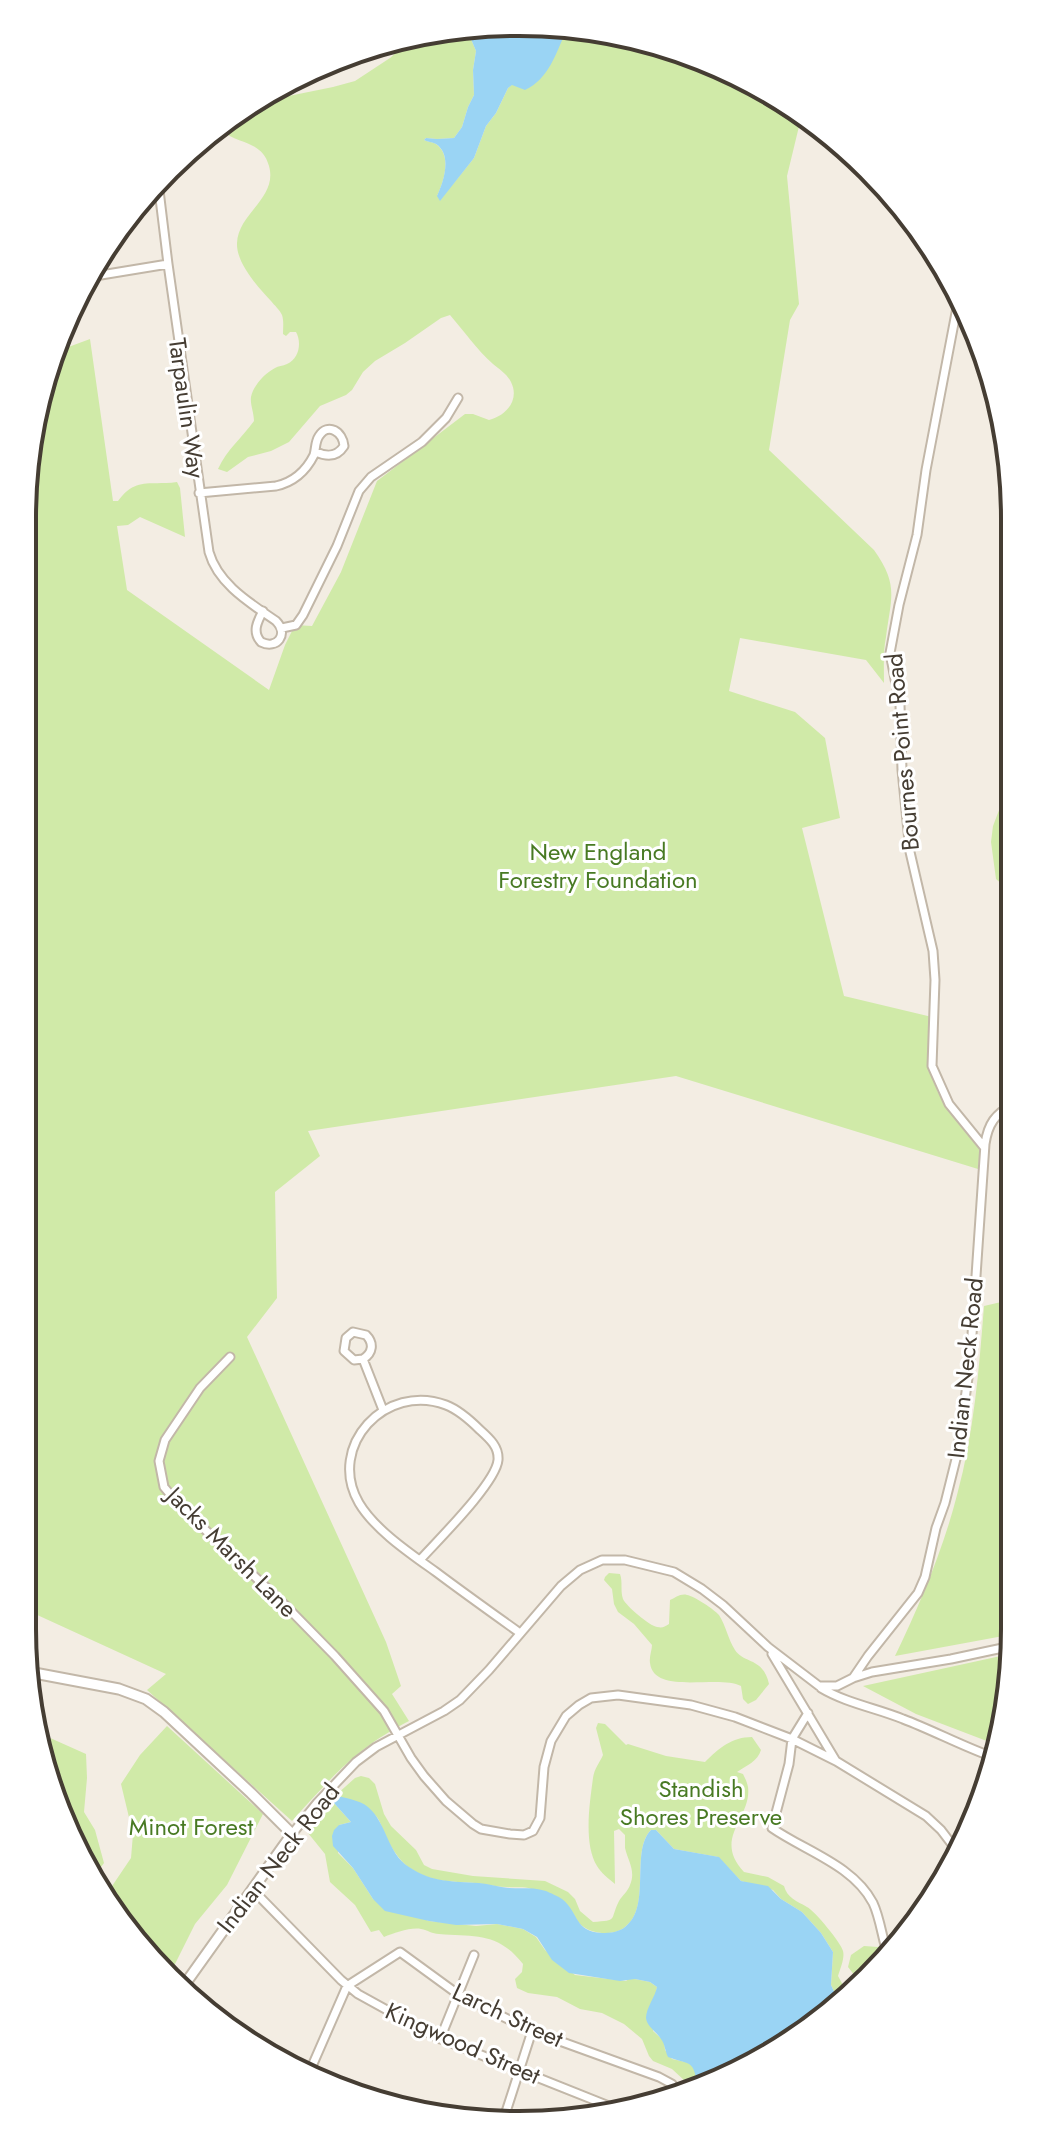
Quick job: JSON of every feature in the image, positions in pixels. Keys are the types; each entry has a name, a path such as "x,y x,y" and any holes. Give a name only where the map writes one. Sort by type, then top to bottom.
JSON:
{"street":[{"name":"Tarpaulin Way","path":"160,196 208,547 214,567 232,588 282,628"},
{"path":"102,275 168,264"},
{"name":"Bournes Point Road","path":"956,315 917,535 890,653 900,705 902,770 910,852 933,951 932,1066 949,1104 984,1147"},
{"path":"263,611 256,628 257,637 267,645 277,642 282,628 296,625 303,615 337,546 359,491 371,477 430,434 446,418 458,398"},
{"path":"199,493 288,483 299,476 313,456 322,432 336,431 343,437 344,446 338,453 326,456 316,452"},
{"name":"Indian Neck Road","path":"853,1678 918,1593 945,1503 957,1455 970,1364 984,1147 989,1126 1001,1113"},
{"path":"353,1332 366,1335 371,1343 370,1352 363,1359 349,1358 344,1351 344,1342 353,1332"},
{"name":"Jacks Marsh Lane","path":"230,1357 200,1388 165,1440 159,1461 164,1487 187,1513 324,1644 379,1704 424,1776 477,1827 519,1835 533,1831 542,1808 544,1767 551,1741 566,1716 591,1698 618,1695 691,1705 735,1717 792,1739"},
{"path":"363,1359 383,1410"},
{"path":"420,1560 495,1472 498,1455 493,1442 486,1435 447,1406 420,1401 383,1410 365,1426 356,1441 350,1469 360,1504 397,1542 420,1560 520,1633"},
{"name":"Indian Neck Road","path":"188,1980 292,1834 356,1762 376,1747 460,1700 554,1594 590,1564 609,1559 674,1572 723,1605 767,1647 836,1696 905,1719 985,1754"},
{"path":"767,1647 836,1761"},
{"path":"819,1686 837,1686 872,1672 1000,1648"},
{"path":"38,1674 119,1689 146,1699 164,1712 292,1834"},
{"path":"808,1713 792,1739 789,1764 772,1828 856,1881 872,1902 884,1943"},
{"path":"792,1739 836,1761 926,1816 951,1843"},
{"name":"Kingwood Street","path":"252,1889 347,1986 397,2017 440,2039 602,2104"},
{"name":"Larch Street","path":"347,1986 400,1952 459,1995 532,2031 659,2077 673,2085"},
{"path":"440,2039 474,1955"},
{"path":"313,2064 347,1986"},
{"path":"507,2111 532,2031"}],"green space":[{"name":"New England Forestry Foundation","path":"562,38 613,45 674,62 732,86 799,126 787,176 799,304 790,320 769,450 874,550 882,562 891,592 884,648 884,683 866,660 740,638 729,691 795,712 825,738 840,818 802,828 844,996 932,1017 931,1061 935,1085 945,1105 980,1150 978,1169 676,1076 308,1131 320,1156 275,1192 277,1298 247,1337 386,1642 401,1686 392,1694 409,1721 359,1753 292,1821 147,1690 166,1674 36,1614 36,518 40,456 52,394 68,347 90,339 113,501 118,501 138,485 177,482 180,488 185,537 140,517 128,525 117,526 127,590 269,690 295,625 312,626 341,572 377,481 465,414 489,420 501,415 510,406 514,395 507,377 450,315 375,361 363,372 352,390 320,406 289,442 248,457 227,472 218,469 254,421 251,397 257,384 271,370 291,362 299,346 296,332 286,336 283,334 281,313 249,274 238,251 239,232 268,187 269,166 255,147 228,134 285,97 355,81 398,51 471,39 476,51 474,95 462,127 454,138 424,140 436,144 444,155 445,170 437,196 453,184 474,158 486,126 508,88"},
{"path":"1001,805 1001,883 996,879 991,842"},
{"path":"1001,1302 1001,1636 895,1656 930,1577 963,1472 972,1425 984,1306"},
{"path":"609,1573 620,1574 625,1602 654,1626 669,1624 670,1600 678,1596 690,1596 709,1607 719,1615 735,1650 762,1669 769,1684 756,1700 748,1704 743,1699 741,1686 718,1682 675,1682 654,1673 650,1661 652,1645 634,1624 618,1612 612,1589 604,1580"},
{"path":"1000,1656 988,1741 916,1714 863,1686"},
{"name":"Standish Shores Preserve","path":"598,1723 605,1724 626,1745 705,1762 726,1744 752,1737 761,1750 754,1760 737,1772 743,1774 748,1798 732,1838 735,1860 744,1872 768,1877 784,1886 790,1896 816,1915 843,1951 838,1976 843,1985 835,1993 831,1985 833,1952 802,1912 773,1890 741,1881 718,1857 674,1849 656,1830 651,1830 645,1839 638,1907 633,1918 620,1930 602,1933 584,1927 565,1906 528,1888 444,1881 416,1872 404,1864 395,1852 375,1815 336,1795 355,1778 369,1778 375,1784 391,1826 416,1850 424,1865 473,1876 545,1881 568,1892 580,1911 593,1922 607,1921 612,1918 629,1887 632,1875 625,1835 619,1829 614,1831 615,1884 599,1869 590,1846 593,1778 603,1755 596,1728"},
{"name":"Minot Forest","path":"167,1726 263,1814 227,1885 195,1924 174,1966 111,1887 131,1858 133,1834 121,1784 140,1755"},
{"path":"48,1737 86,1754 84,1812 95,1830 104,1863 100,1868 73,1813"},
{"path":"333,1802 351,1822 339,1825 338,1853 353,1868 373,1899 429,1921 476,1926 497,1924 523,1929 536,1937 545,1950 575,1975 650,1982 657,1987 652,2002 653,2031 664,2041 665,2050 672,2059 690,2063 696,2077 685,2081 672,2069 653,2061 642,2039 624,2024 602,2013 580,2009 557,1997 528,1993 517,1988 515,1979 522,1972 523,1964 505,1946 495,1941 417,1929 384,1937 379,1930 371,1932 355,1905 330,1882 325,1854 308,1833"},
{"path":"883,1944 854,1975 848,1967 851,1955 864,1946 878,1947"}],"water":[{"path":"518,36 563,38 551,65 540,79 525,90 512,85 508,88 486,126 474,158 440,201 437,196 445,169 444,155 436,144 424,140 454,138 462,127 474,95 476,51 471,39"},
{"path":"335,1795 368,1807 396,1854 409,1867 426,1876 546,1891 562,1899 586,1929 602,1933 620,1930 633,1918 640,1893 645,1839 651,1830 656,1830 674,1849 719,1857 741,1881 768,1886 781,1899 802,1912 833,1952 831,1985 835,1993 787,2030 732,2061 696,2077 690,2065 668,2057 662,2041 647,2021 647,2010 657,1987 650,1982 569,1973 552,1960 537,1937 523,1929 497,1924 456,1925 385,1911 333,1846 334,1830 351,1822 333,1802"}]}
